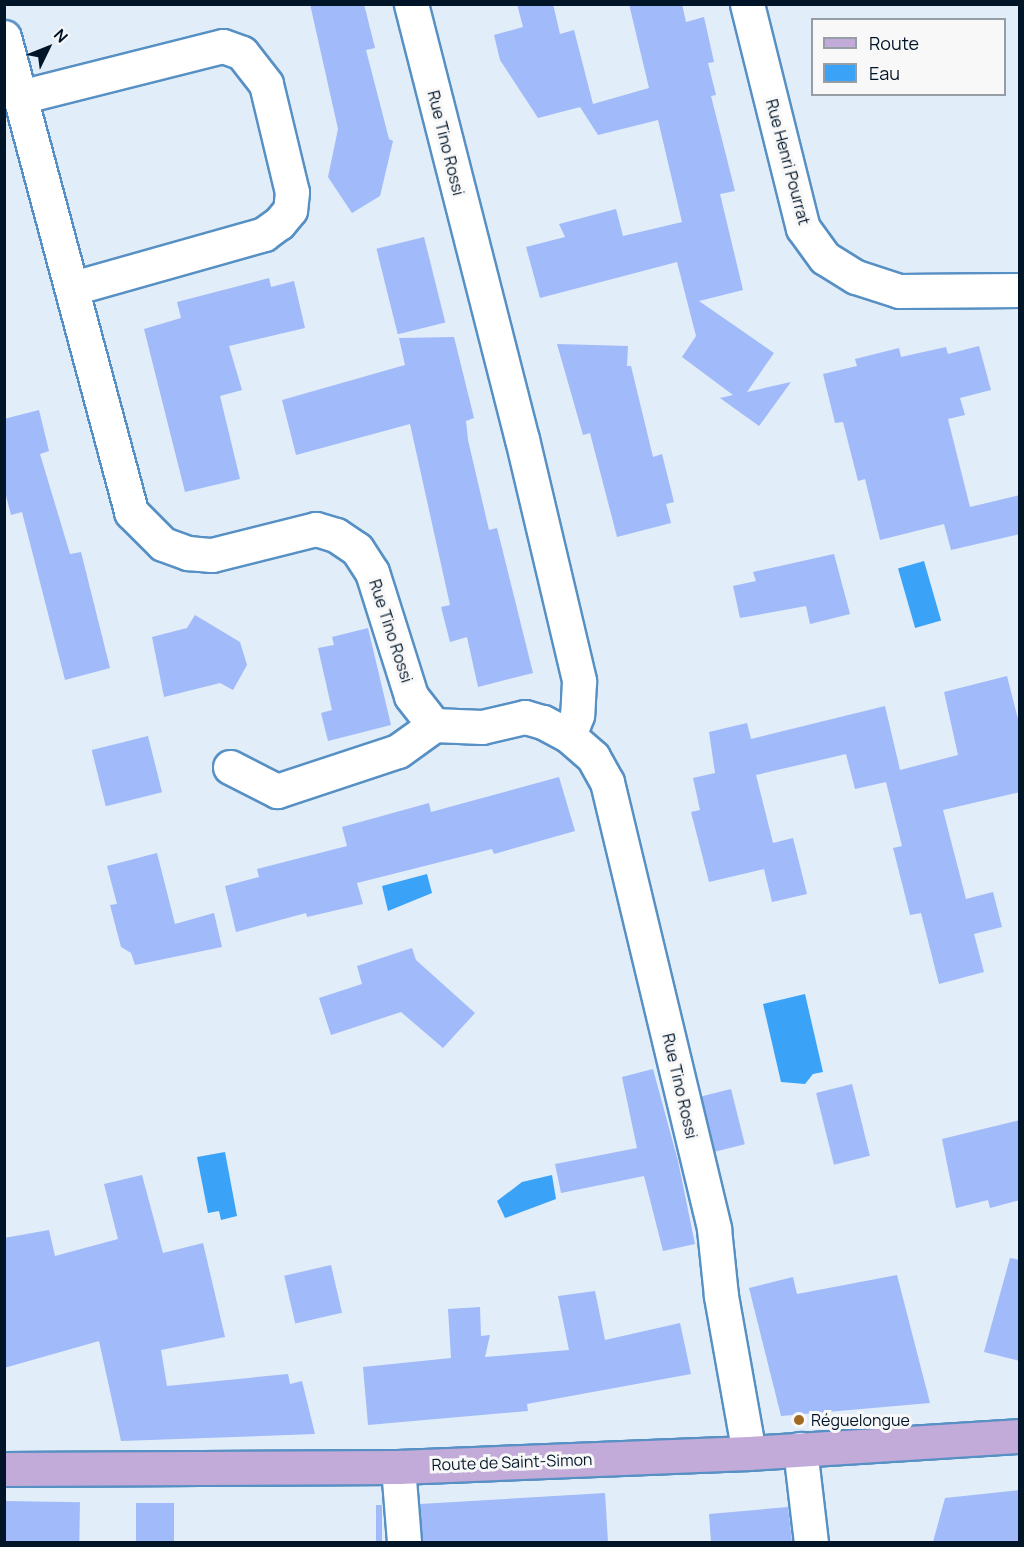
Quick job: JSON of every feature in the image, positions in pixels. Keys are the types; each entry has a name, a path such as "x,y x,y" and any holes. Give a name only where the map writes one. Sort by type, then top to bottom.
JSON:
{"main road":[{"name":"Route de Saint-Simon","path":"4,1469 398,1467 749,1453 1020,1436"}],"street":[{"name":"Rue Tino Rossi","path":"411,4 522,439 579,681 578,715 570,736"},
{"name":"Rue Henri Pourrat","path":"747,4 803,228 825,258 856,277 898,291 1020,290"},
{"name":"Rue Tino Rossi","path":"4,37 73,288 131,512 163,544 188,553 212,555 316,529 343,540 357,549 372,572 411,696 435,724 482,727 525,717 570,736 593,757 607,782 714,1229 721,1296 749,1453"},
{"path":"20,97 223,46 242,53 266,84 292,192 290,210 279,223 264,234 73,288"},
{"path":"230,767 277,791 398,751 435,724"},
{"path":"800,1449 811,1542"},
{"path":"398,1467 404,1542"}],"water":[{"path":"924,561 941,621 915,628 898,568"},
{"path":"427,874 432,893 388,911 382,886"},
{"path":"805,994 823,1072 813,1074 805,1084 781,1082 763,1004"},
{"path":"225,1152 237,1216 221,1220 219,1211 208,1213 197,1157"},
{"path":"552,1175 556,1199 505,1218 497,1201 522,1182"}],"building":[{"path":"310,4 364,4 375,48 366,50 389,139 393,141 380,196 352,213 328,177 338,129"},
{"path":"517,4 553,4 560,34 574,30 593,104 649,88 629,4 682,4 686,22 704,17 714,62 708,63 716,95 711,96 735,191 720,194 743,290 699,301 774,353 747,392 791,382 759,426 720,398 733,395 682,357 696,336 677,262 540,298 526,247 565,237 559,224 616,209 623,236 682,222 658,120 598,135 580,107 538,118 500,60 494,35 523,27"},
{"path":"424,237 445,322 398,334 376,249"},
{"path":"269,278 271,287 294,281 305,328 229,346 242,390 220,396 240,479 185,492 144,329 181,318 177,302"},
{"path":"454,337 474,418 466,421 468,440 489,530 497,528 533,673 478,687 467,637 450,642 441,607 450,605 410,424 296,455 282,400 405,365 399,338"},
{"path":"557,344 628,346 627,366 631,366 653,457 662,454 674,502 666,504 671,523 617,537 590,433 583,435"},
{"path":"979,346 991,390 960,398 965,415 948,419 970,507 1020,495 1020,534 951,550 944,524 880,540 865,479 858,481 843,422 835,423 823,374 857,366 855,359 899,348 901,357 946,347 948,354"},
{"path":"39,410 49,451 40,454 70,554 81,552 110,668 65,680 22,512 11,515 4,488 4,419"},
{"path":"834,554 850,614 810,624 806,606 740,618 733,586 756,581 753,572"},
{"path":"195,615 240,642 247,665 233,690 220,683 164,697 152,637 187,628"},
{"path":"368,628 391,725 328,741 321,713 332,710 318,648 334,645 332,637"},
{"path":"1007,676 1020,727 1020,792 943,810 966,899 993,892 1002,927 974,934 984,972 939,984 921,913 910,915 893,848 902,846 886,782 855,789 846,754 756,775 773,843 793,838 807,894 772,902 764,869 709,882 691,812 700,810 693,778 715,773 709,732 747,723 751,739 885,706 900,770 958,755 944,692"},
{"path":"148,736 162,792 106,806 92,750"},
{"path":"559,777 575,831 494,854 492,849 357,883 363,904 307,917 306,913 236,932 225,886 259,877 257,869 347,846 342,827 429,803 431,812"},
{"path":"157,853 175,924 214,913 222,947 135,965 131,953 121,947 110,905 117,904 107,866"},
{"path":"412,948 416,960 475,1013 443,1048 401,1012 331,1035 319,998 362,984 357,966"},
{"path":"653,1069 678,1161 695,1244 663,1251 644,1176 561,1193 555,1164 637,1148 622,1077"},
{"path":"852,1084 870,1156 834,1165 816,1093"},
{"path":"731,1089 745,1144 715,1152 701,1096"},
{"path":"1020,1120 1020,1200 990,1208 988,1200 956,1208 942,1139"},
{"path":"142,1175 163,1253 203,1243 225,1337 161,1350 167,1386 288,1374 290,1384 302,1381 315,1434 121,1441 99,1341 4,1368 4,1238 49,1230 55,1256 118,1239 104,1184"},
{"path":"1010,1258 1020,1260 1020,1361 984,1352"},
{"path":"331,1265 342,1313 295,1324 284,1276"},
{"path":"897,1275 930,1403 781,1416 749,1288 793,1277 797,1294"},
{"path":"595,1291 605,1340 680,1323 691,1374 527,1404 528,1411 368,1425 363,1367 451,1358 448,1309 480,1307 481,1336 490,1335 485,1357 569,1350 558,1296"},
{"path":"1020,1490 1020,1542 933,1542 945,1498"},
{"path":"605,1493 608,1542 422,1542 420,1504"},
{"path":"5,1501 80,1502 79,1542 4,1542"},
{"path":"136,1503 174,1503 174,1542 136,1542"},
{"path":"376,1505 382,1505 382,1542 376,1542"},
{"path":"788,1507 792,1542 711,1542 709,1514"}],"place":[{"name":"Réguelongue","path":"799,1420"}]}
